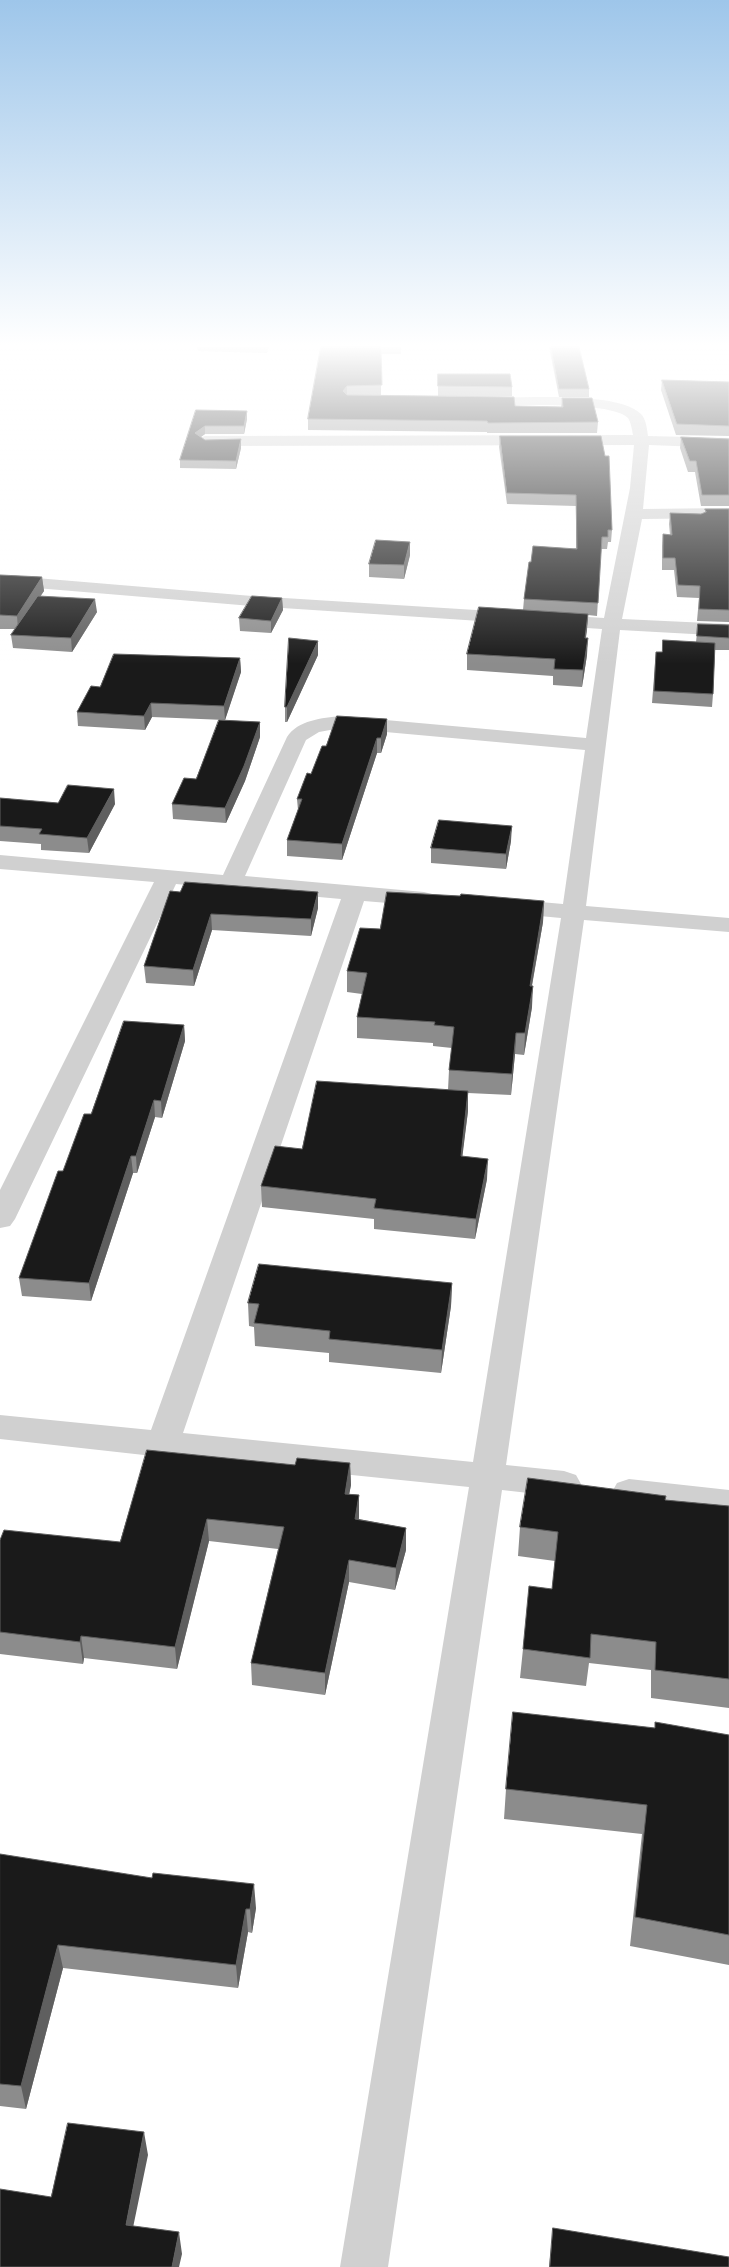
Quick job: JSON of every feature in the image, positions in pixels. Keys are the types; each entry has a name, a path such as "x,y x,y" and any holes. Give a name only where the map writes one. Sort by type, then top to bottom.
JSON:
{"street":[{"path":"364,2267 574,912 612,624 633,514 642,453"},
{"path":"633,514 729,514"},
{"path":"0,580 252,601 729,630"},
{"path":"231,882 297,737 305,729 341,722 596,745"},
{"path":"0,862 441,900"},
{"path":"0,1219 168,876"},
{"path":"162,1445 355,893"},
{"path":"488,904 729,925"},
{"path":"0,1427 162,1445 488,1476 729,1504"}],"building":[{"path":"182,453 238,453 236,461 180,460"},
{"path":"502,453 604,453 605,456 609,456 612,530 608,530 608,537 602,537 598,603 524,599 533,546 577,549 576,495 507,493"},
{"path":"687,453 729,453 729,495 702,495 696,461 690,461"},
{"path":"705,509 729,509 729,610 699,609 700,586 678,585 675,558 663,558 663,534 672,535 670,513 701,514 706,512"},
{"path":"376,540 410,542 404,565 369,564"},
{"path":"0,575 42,577 17,616 0,615"},
{"path":"38,596 95,599 71,638 11,635"},
{"path":"252,596 282,598 271,621 239,618"},
{"path":"479,607 588,614 585,638 588,638 583,670 554,669 555,659 467,654"},
{"path":"698,624 729,625 729,638 697,636"},
{"path":"289,638 318,641 287,707 285,707"},
{"path":"663,640 715,643 713,694 654,691 656,652 662,652"},
{"path":"114,654 240,658 224,706 151,703 144,716 77,712 91,686 100,687"},
{"path":"337,716 387,719 381,738 377,738 342,844 287,840 302,799 297,799 307,773 311,774 322,746 326,746"},
{"path":"219,720 260,722 244,766 225,808 172,804 184,778 196,779"},
{"path":"68,785 114,789 87,838 39,834 42,829 0,826 0,798 58,803"},
{"path":"439,820 512,826 506,854 431,848"},
{"path":"185,882 318,892 311,919 211,914 193,970 144,966 170,891 180,892"},
{"path":"387,892 460,896 461,894 544,901 530,986 533,986 525,1033 516,1033 512,1074 449,1070 454,1027 434,1025 435,1022 357,1017 367,973 347,971 360,928 380,929"},
{"path":"124,1021 184,1025 161,1101 154,1100 136,1156 131,1156 89,1283 19,1278 58,1171 63,1171 84,1114 91,1114"},
{"path":"317,1081 468,1091 461,1156 488,1159 476,1219 374,1208 376,1199 261,1186 275,1146 302,1149"},
{"path":"259,1264 452,1283 442,1350 329,1339 330,1331 254,1323 259,1304 248,1303"},
{"path":"147,1450 295,1465 297,1458 350,1463 345,1494 359,1495 355,1519 406,1528 396,1568 349,1560 325,1673 251,1663 284,1527 207,1519 175,1647 81,1636 80,1642 0,1632 0,1540 4,1530 120,1542"},
{"path":"528,1478 666,1496 665,1500 729,1506 729,1679 655,1670 656,1642 591,1634 590,1658 523,1649 529,1586 552,1589 558,1532 520,1527"},
{"path":"513,1712 655,1728 655,1722 729,1735 729,1935 635,1917 647,1805 506,1789"},
{"path":"0,1854 152,1878 153,1873 254,1884 250,1909 246,1909 236,1965 58,1945 21,2086 0,2084"},
{"path":"68,2123 144,2132 126,2225 179,2232 172,2267 0,2267 0,2189 51,2197"},
{"path":"553,2228 729,2257 729,2267 550,2267"}]}
